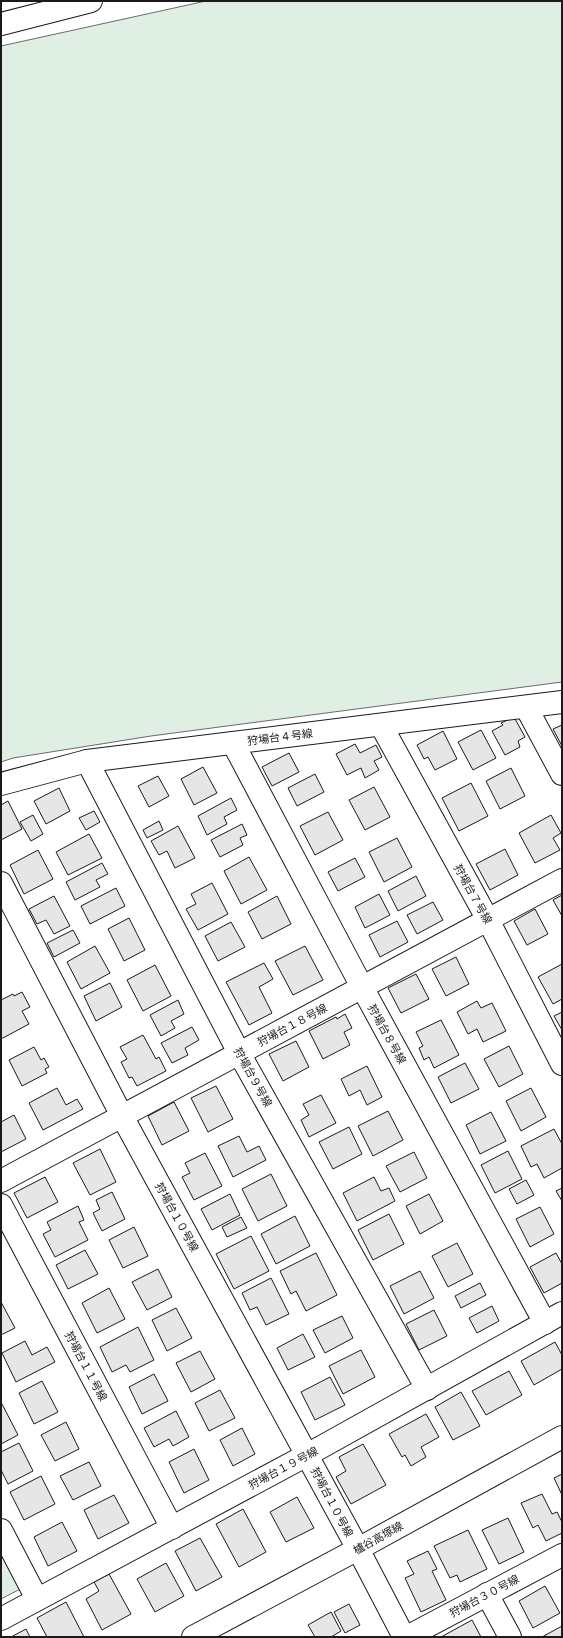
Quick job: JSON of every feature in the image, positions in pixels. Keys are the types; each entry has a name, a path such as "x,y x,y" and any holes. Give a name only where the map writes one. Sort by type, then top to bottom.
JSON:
{"street":[{"path":"1,24 92,1"},
{"name":"狩場台４号線","path":"1,784 87,761 562,702"},
{"path":"526,707 562,774"},
{"name":"狩場台７号線","path":"381,725 488,920 562,1064"},
{"name":"狩場台８号線","path":"233,743 362,987 553,1318"},
{"name":"狩場台９号線","path":"87,761 239,1053 427,1389"},
{"name":"狩場台１８号線","path":"1,1181 562,880"},
{"name":"狩場台１０号線","path":"1,883 122,1116 405,1637"},
{"name":"狩場台１１号線","path":"1,1205 172,1528"},
{"name":"狩場台１９号線","path":"1,1619 307,1455 553,1318"},
{"name":"櫨谷高塚線","path":"193,1637 358,1549 562,1437"},
{"path":"1,1530 38,1599"},
{"name":"狩場台３０号線","path":"405,1637 562,1555"},
{"path":"487,1594 510,1637"}],"green space":[{"path":"206,1 562,1 562,682 151,736 13,758 1,762 1,46"},
{"path":"1,1539 26,1586 1,1599"}],"building":[{"path":"514,717 525,737 518,741 520,747 505,755 492,731 503,725 501,723"},
{"path":"562,725 562,746 553,729"},
{"path":"481,730 496,758 473,770 458,742"},
{"path":"443,731 457,759 435,770 428,757 424,759 417,745"},
{"path":"355,744 360,753 376,745 382,757 374,761 379,770 365,778 361,768 347,775 336,754"},
{"path":"289,753 299,772 272,786 262,767"},
{"path":"203,767 217,793 194,805 181,779"},
{"path":"511,768 525,796 500,809 486,781"},
{"path":"315,774 324,792 297,806 288,788"},
{"path":"158,776 169,796 149,807 138,786"},
{"path":"471,783 488,816 459,831 442,798"},
{"path":"374,787 390,817 365,830 349,800"},
{"path":"59,788 70,811 46,824 34,801"},
{"path":"231,798 237,810 224,817 227,824 207,835 198,816"},
{"path":"8,801 22,829 1,840 1,805"},
{"path":"94,811 100,822 86,830 79,818"},
{"path":"328,812 343,840 315,855 300,826"},
{"path":"33,815 43,834 31,841 20,822"},
{"path":"551,815 561,833 553,838 560,850 535,863 519,833"},
{"path":"159,821 163,830 147,838 143,830"},
{"path":"242,824 247,835 240,838 243,845 220,857 211,840"},
{"path":"178,826 195,858 175,868 167,851 159,855 151,841"},
{"path":"89,834 102,858 68,875 56,852"},
{"path":"397,838 412,867 384,882 369,852"},
{"path":"505,849 518,875 490,890 476,864"},
{"path":"38,850 53,879 24,894 10,865"},
{"path":"249,857 267,890 241,904 224,871"},
{"path":"355,858 365,877 338,891 328,872"},
{"path":"102,863 108,874 96,880 100,887 75,900 66,882"},
{"path":"416,876 426,896 398,911 388,891"},
{"path":"212,883 228,914 198,930 186,909 196,904 191,894"},
{"path":"116,888 125,906 90,924 81,906"},
{"path":"379,894 390,915 365,928 355,907"},
{"path":"562,895 562,916 553,900"},
{"path":"54,896 70,926 54,934 46,920 37,924 29,909"},
{"path":"277,896 291,924 262,939 248,912"},
{"path":"433,902 443,920 417,934 407,915"},
{"path":"535,909 548,934 527,945 514,921"},
{"path":"129,918 145,950 124,961 108,929"},
{"path":"397,921 408,942 380,957 369,935"},
{"path":"231,922 245,947 218,961 205,936"},
{"path":"73,930 80,943 54,957 47,943"},
{"path":"95,946 110,973 81,989 67,962"},
{"path":"305,946 323,980 293,995 275,961"},
{"path":"456,957 469,984 446,996 432,969"},
{"path":"264,963 273,979 259,987 272,1013 249,1025 226,982"},
{"path":"562,964 562,999 553,1004 538,977"},
{"path":"155,965 171,996 143,1011 127,980"},
{"path":"416,974 429,999 401,1013 388,988"},
{"path":"110,983 122,1007 96,1021 84,996"},
{"path":"22,992 30,1007 22,1011 29,1024 1,1039 1,1000 13,994 14,996"},
{"path":"178,1000 184,1014 171,1021 175,1028 161,1036 150,1015"},
{"path":"477,1001 481,1008 492,1003 506,1031 483,1042 477,1029 468,1034 457,1012"},
{"path":"562,1012 562,1030 554,1016"},
{"path":"345,1014 352,1028 344,1032 350,1045 323,1059 309,1031"},
{"path":"441,1020 459,1055 434,1068 429,1057 424,1060 419,1048 423,1046 416,1032"},
{"path":"192,1027 199,1040 185,1048 188,1055 172,1063 161,1043"},
{"path":"143,1035 156,1059 159,1057 166,1071 137,1086 132,1077 129,1078 121,1062 127,1059 120,1047"},
{"path":"296,1041 309,1067 283,1081 269,1054"},
{"path":"509,1046 523,1074 499,1087 484,1059"},
{"path":"34,1047 41,1060 44,1058 49,1067 45,1069 47,1073 22,1086 9,1060"},
{"path":"465,1063 479,1089 451,1103 438,1077"},
{"path":"367,1066 382,1097 367,1105 360,1090 349,1096 341,1079"},
{"path":"216,1086 233,1119 208,1132 191,1098"},
{"path":"57,1088 66,1105 77,1099 83,1109 43,1130 29,1103"},
{"path":"531,1088 546,1117 521,1131 506,1101"},
{"path":"321,1095 336,1123 309,1137 301,1120 309,1115 303,1104"},
{"path":"174,1102 189,1131 162,1145 148,1116"},
{"path":"388,1111 403,1140 373,1156 358,1126"},
{"path":"491,1112 506,1141 480,1154 466,1125"},
{"path":"14,1115 26,1139 1,1152 1,1122"},
{"path":"349,1127 362,1154 333,1169 319,1142"},
{"path":"554,1129 562,1144 562,1168 544,1178 537,1164 531,1167 521,1146"},
{"path":"239,1136 247,1152 259,1146 266,1160 233,1177 218,1146"},
{"path":"100,1149 116,1182 90,1195 73,1163"},
{"path":"508,1151 522,1179 495,1193 481,1165"},
{"path":"414,1152 427,1178 400,1192 386,1166"},
{"path":"205,1153 222,1186 194,1200 182,1177 190,1173 185,1163"},
{"path":"271,1174 287,1206 258,1221 242,1189"},
{"path":"45,1177 58,1202 27,1218 14,1193"},
{"path":"374,1177 381,1191 389,1188 395,1201 357,1221 343,1193"},
{"path":"526,1180 534,1195 517,1204 509,1189"},
{"path":"562,1188 562,1201 556,1191"},
{"path":"112,1192 125,1219 102,1231 93,1213 100,1209 96,1200"},
{"path":"230,1194 240,1215 212,1230 201,1209"},
{"path":"429,1194 443,1221 420,1234 406,1206"},
{"path":"78,1206 84,1220 79,1222 88,1240 55,1257 43,1234 51,1230 47,1222"},
{"path":"540,1207 554,1234 530,1247 516,1219"},
{"path":"389,1214 404,1244 373,1260 358,1230"},
{"path":"295,1216 310,1246 276,1264 261,1234"},
{"path":"241,1217 247,1228 227,1237 222,1227"},
{"path":"134,1227 148,1256 123,1268 109,1240"},
{"path":"251,1236 269,1271 234,1289 216,1254"},
{"path":"457,1243 473,1274 448,1287 432,1256"},
{"path":"85,1250 98,1274 68,1289 56,1265"},
{"path":"316,1253 337,1295 306,1311 296,1291 291,1294 280,1271"},
{"path":"556,1253 562,1264 562,1283 544,1293 530,1267"},
{"path":"158,1269 172,1297 147,1310 132,1282"},
{"path":"420,1271 434,1298 404,1314 390,1286"},
{"path":"271,1278 289,1314 266,1325 257,1307 250,1310 242,1293"},
{"path":"480,1283 486,1295 461,1308 455,1296"},
{"path":"109,1288 125,1319 97,1333 82,1303"},
{"path":"1,1302 15,1328 1,1335"},
{"path":"492,1306 499,1321 477,1333 469,1318"},
{"path":"176,1308 192,1338 167,1351 152,1320"},
{"path":"434,1310 447,1336 419,1350 406,1324"},
{"path":"342,1316 353,1338 325,1353 313,1330"},
{"path":"138,1327 154,1360 130,1372 126,1365 112,1372 100,1347"},
{"path":"303,1334 315,1357 288,1370 277,1348"},
{"path":"25,1341 32,1355 47,1347 55,1362 16,1382 2,1353"},
{"path":"555,1342 562,1355 562,1369 534,1385 521,1361"},
{"path":"361,1350 375,1377 343,1394 329,1366"},
{"path":"200,1351 215,1379 191,1392 176,1363"},
{"path":"509,1371 522,1395 486,1415 472,1391"},
{"path":"154,1374 168,1401 142,1414 129,1387"},
{"path":"330,1377 345,1405 315,1420 301,1392"},
{"path":"42,1381 58,1412 34,1424 19,1393"},
{"path":"220,1390 235,1418 209,1431 195,1403"},
{"path":"461,1392 480,1426 453,1440 435,1407"},
{"path":"2,1404 18,1435 1,1444 1,1405"},
{"path":"176,1411 189,1437 173,1446 169,1439 154,1447 144,1428"},
{"path":"426,1414 439,1437 421,1447 426,1457 411,1466 405,1455 402,1457 389,1434"},
{"path":"66,1422 79,1449 55,1461 41,1435"},
{"path":"242,1428 255,1454 233,1466 220,1440"},
{"path":"19,1443 33,1471 8,1484 1,1470 1,1452"},
{"path":"363,1444 386,1485 351,1504 336,1477 346,1471 339,1457"},
{"path":"194,1449 209,1480 184,1493 169,1462"},
{"path":"89,1462 101,1486 73,1500 60,1476"},
{"path":"562,1474 562,1495 554,1478"},
{"path":"41,1476 55,1504 24,1520 10,1492"},
{"path":"542,1494 552,1514 557,1512 562,1522 562,1533 546,1541 538,1525 533,1528 521,1503"},
{"path":"114,1495 129,1523 98,1539 84,1510"},
{"path":"297,1497 314,1528 286,1542 270,1512"},
{"path":"243,1509 266,1552 239,1567 216,1524"},
{"path":"508,1518 524,1552 499,1564 482,1530"},
{"path":"62,1522 77,1551 48,1566 34,1537"},
{"path":"468,1530 487,1569 460,1582 457,1575 450,1578 434,1546"},
{"path":"200,1538 222,1577 196,1591 175,1551"},
{"path":"428,1551 437,1569 432,1571 446,1600 421,1612 405,1578 414,1574 407,1561"},
{"path":"166,1563 184,1596 155,1612 137,1579"},
{"path":"109,1574 131,1614 102,1630 86,1599 99,1591 94,1582"},
{"path":"545,1586 560,1613 533,1628 519,1601"},
{"path":"66,1602 84,1637 47,1637 37,1618"},
{"path":"349,1604 360,1625 345,1633 334,1612"},
{"path":"331,1612 341,1631 331,1637 315,1637 308,1625"},
{"path":"472,1620 481,1637 441,1637"},
{"path":"562,1626 562,1637 542,1637"},
{"path":"26,1629 30,1637 11,1637"}]}
